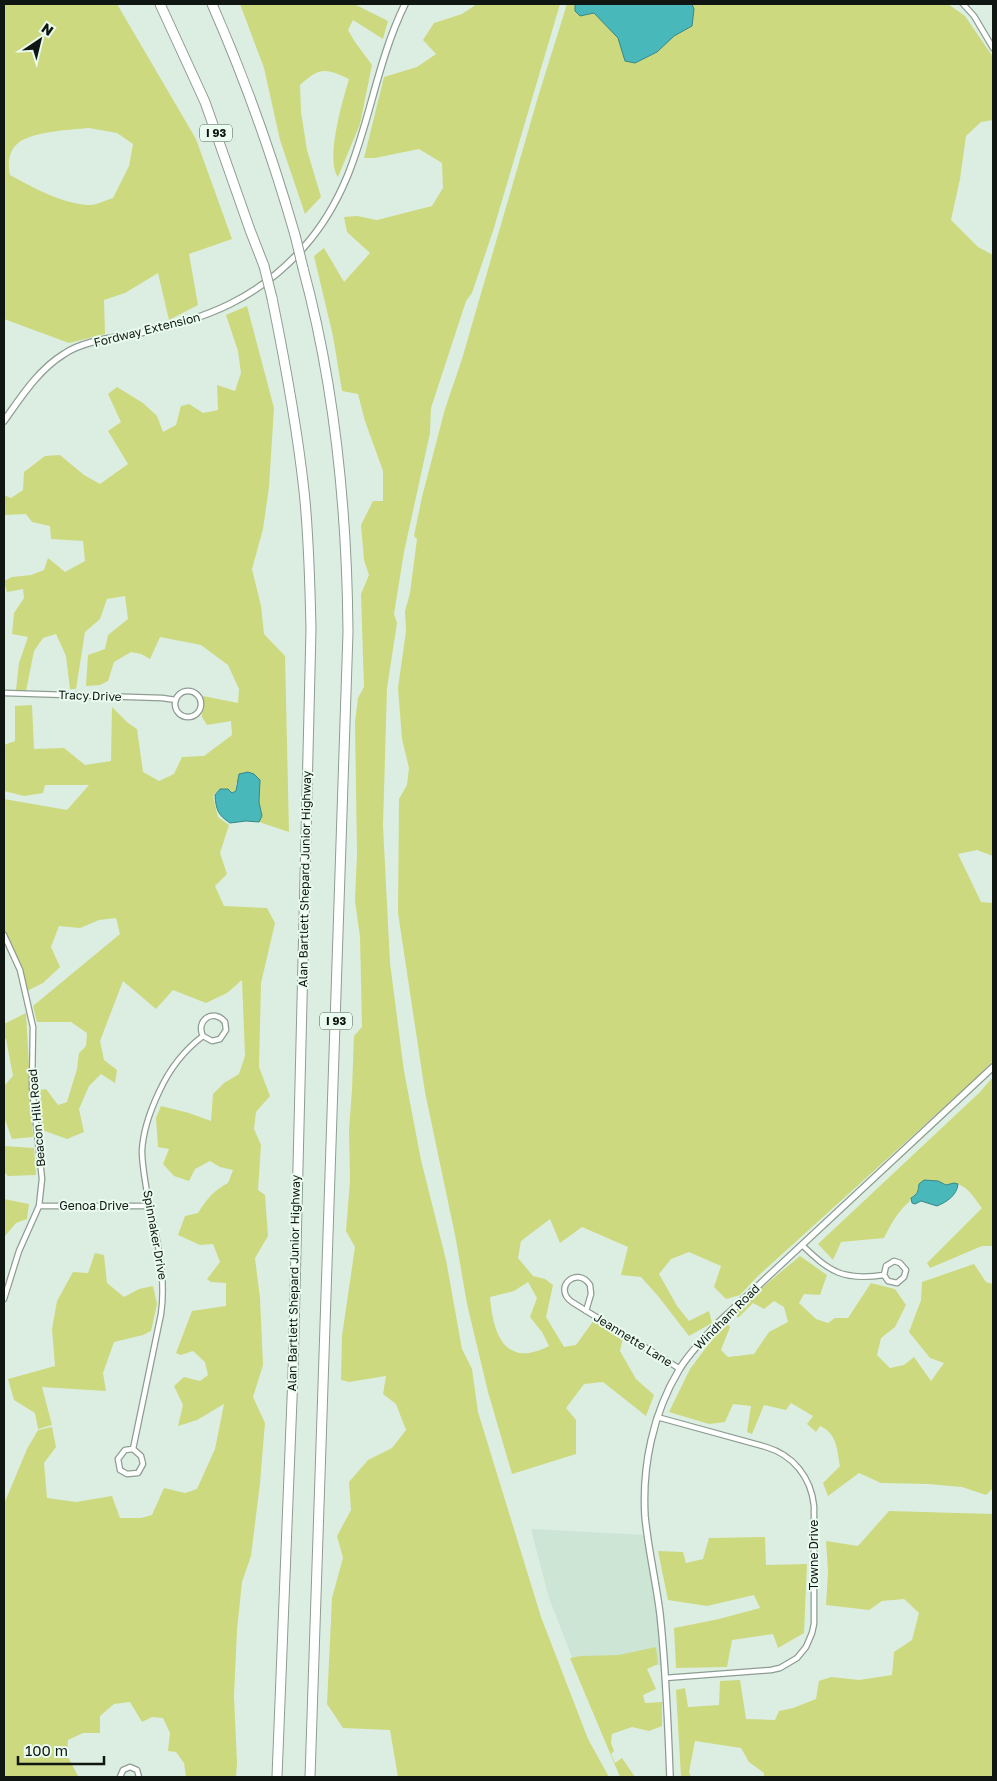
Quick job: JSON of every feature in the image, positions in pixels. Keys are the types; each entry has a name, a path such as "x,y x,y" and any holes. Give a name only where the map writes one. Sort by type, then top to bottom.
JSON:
{"highway":[{"name":"Alan Bartlett Shepard Junior Highway","path":"160,4 205,102 246,221 264,266 272,298 296,426 304,493 309,561 310,629 292,1384 277,1777"},
{"name":"I 93","path":"212,4 234,54 261,125 295,235 324,363 337,452 345,542 348,632 310,1777"}],"street":[{"name":"Fordway Extension","path":"4,422 40,374 49,364 65,353 90,343 176,325 217,311 264,283 297,255 326,218 348,176 360,145 389,41 405,4"},
{"path":"963,4 974,16 993,48"},
{"name":"Tracy Drive","path":"191,692 199,700 200,708 193,716 185,717 177,711 176,700 181,694 191,692"},
{"name":"Tracy Drive","path":"4,693 176,700"},
{"name":"Beacon Hill Road","path":"4,935 20,970 33,1027 32,1087 42,1178 39,1206 19,1251 4,1299"},
{"name":"Spinnaker Drive","path":"216,1016 223,1020 226,1027 222,1038 212,1041 203,1036 200,1028 205,1018 216,1016"},
{"name":"Spinnaker Drive","path":"133,1450 163,1304 163,1276 142,1159 144,1135 147,1121 157,1096 171,1069 184,1052 203,1036"},
{"name":"Windham Road","path":"670,1777 660,1616 646,1517 645,1493 649,1453 658,1417 680,1369 718,1323 993,1066"},
{"name":"Genoa Drive","path":"39,1206 150,1206"},
{"path":"802,1245 821,1263 839,1273 865,1277 884,1274"},
{"path":"891,1262 900,1263 906,1270 904,1277 897,1283 888,1281 884,1274 886,1266 891,1262"},
{"name":"Jeannette Lane","path":"586,1310 591,1294 590,1285 588,1281 580,1277 572,1278 565,1288 566,1296 572,1302 680,1369"},
{"name":"Towne Drive","path":"658,1417 766,1447 780,1453 796,1464 804,1475 810,1487 814,1506 814,1624 810,1638 803,1650 789,1663 772,1670 665,1678"},
{"path":"133,1450 142,1456 143,1464 138,1473 127,1474 118,1467 118,1459 122,1452 133,1450"},
{"path":"120,1777 123,1770 130,1767 137,1770 139,1777"}],"shaded area":[{"path":"531,1529 646,1535 657,1609 661,1665 576,1667 549,1598"}],"green space":[{"path":"4,4 117,4 196,139 232,239 189,254 198,305 169,320 158,273 125,293 104,300 105,334 69,343 4,319","holes":["89,128 117,133 133,144 129,166 113,198 93,205 69,202 10,175 11,152 22,140 51,132"]},
{"path":"240,4 354,4 388,21 383,39 353,20 348,30 372,65 360,124 338,177 334,169 334,144 339,114 349,79 323,71 313,75 300,85 301,112 307,150 321,197 305,214 280,140 264,68"},
{"path":"477,4 560,4 493,231 472,293 466,301 431,408 430,433 404,552 394,614 397,623 387,688 383,826 390,963 404,1071 421,1160 446,1260 462,1349 472,1369 478,1412 541,1617 588,1739 609,1777 398,1777 390,1730 343,1728 327,1704 332,1598 343,1558 337,1536 351,1510 349,1482 368,1460 392,1448 406,1430 396,1404 383,1394 386,1376 349,1382 341,1380 342,1336 355,1247 346,1231 350,1181 349,1130 354,1036 362,1027 360,937 355,901 357,854 355,722 358,698 364,687 361,594 369,575 364,560 361,525 373,501 383,501 383,471 365,421 358,394 342,391 333,336 314,256 324,248 344,282 370,253 347,232 344,217 357,216 377,220 432,206 443,188 442,163 419,149 375,158 364,158 384,77 417,67 436,54 423,40 434,23 462,14"},
{"path":"567,4 948,4 965,16 993,57 993,120 981,122 966,136 960,179 951,220 978,247 993,255 993,856 977,850 958,854 981,902 993,903 993,1061 758,1276 740,1295 726,1299 714,1287 721,1266 689,1252 671,1259 659,1274 677,1306 689,1321 709,1311 712,1323 689,1336 641,1277 621,1275 628,1247 582,1227 560,1243 550,1219 521,1241 518,1258 533,1276 545,1279 553,1285 546,1317 564,1347 576,1345 594,1320 623,1338 620,1351 636,1379 654,1395 646,1416 603,1382 584,1384 566,1408 576,1420 576,1454 512,1474 488,1392 467,1304 456,1240 425,1092 398,913 399,799 407,785 409,768 402,739 398,688 406,631 405,611 410,593 417,539 414,536 422,497 445,409 462,359","holes":["528,1282 537,1298 530,1317 542,1332 549,1346 534,1352 522,1353 512,1350 504,1344 498,1335 494,1324 490,1297 514,1291"]},
{"path":"247,306 274,408 269,487 263,529 252,569 261,606 264,634 285,656 289,832 259,822 262,816 259,802 260,780 236,783 236,791 232,794 228,789 219,789 213,796 218,817 229,825 220,853 227,874 215,886 224,906 267,908 275,923 261,983 259,1067 270,1096 256,1112 254,1129 261,1145 258,1190 265,1195 268,1236 255,1258 260,1298 263,1365 253,1397 265,1423 251,1556 242,1582 237,1630 234,1696 236,1777 186,1777 184,1763 176,1752 168,1751 170,1733 163,1718 152,1717 142,1722 130,1702 114,1704 100,1716 100,1733 83,1733 68,1740 67,1755 77,1777 4,1777 4,1504 27,1449 38,1430 52,1427 56,1447 44,1463 47,1498 76,1502 112,1496 120,1518 141,1518 152,1515 164,1488 185,1493 197,1489 215,1449 224,1404 197,1420 178,1426 183,1405 174,1386 184,1377 200,1381 208,1375 205,1362 193,1351 181,1355 176,1353 192,1311 226,1306 226,1283 211,1282 207,1279 220,1262 213,1244 200,1245 178,1235 185,1216 198,1213 218,1189 228,1183 233,1170 220,1167 210,1161 195,1169 189,1181 174,1176 163,1164 169,1149 158,1147 156,1118 161,1106 211,1121 213,1094 224,1083 239,1074 245,1056 242,980 227,993 206,1003 173,990 156,1009 123,981 100,1041 104,1060 117,1070 115,1083 101,1074 89,1086 79,1109 84,1132 67,1139 42,1130 39,1090 46,1089 58,1105 67,1102 77,1069 79,1053 86,1046 87,1033 71,1022 37,1022 33,1006 120,934 116,918 99,920 80,928 59,926 51,947 60,967 43,983 27,991 21,968 4,929 4,799 67,810 89,785 45,785 43,793 24,796 4,791 4,745 15,741 15,706 32,705 34,749 64,748 85,765 111,761 112,707 137,729 143,772 159,781 174,774 182,757 204,756 232,735 231,721 207,725 202,717 203,696 238,703 239,689 228,665 201,645 160,637 150,659 141,654 131,652 114,662 108,681 100,685 86,686 88,655 105,649 108,635 128,619 125,596 107,599 100,619 85,632 76,689 70,689 66,656 56,634 43,638 34,651 26,691 16,690 19,663 28,637 12,634 14,613 24,598 23,589 7,592 4,581 12,577 31,575 44,570 48,558 65,572 85,561 83,541 51,539 50,526 32,522 26,514 4,515 4,495 11,498 23,490 24,472 45,456 60,455 84,475 100,484 128,464 108,431 121,422 108,394 117,387 143,403 157,416 163,432 176,425 181,406 189,404 203,413 218,410 217,385 235,391 241,373 238,351 226,315"},
{"path":"26,1013 33,1137 12,1139 4,1117 4,1086 13,1076 6,1039 4,1039 4,1024"},
{"path":"993,1077 993,1246 982,1246 930,1268 927,1263 982,1208 963,1186 958,1184 946,1185 938,1181 924,1180 916,1194 895,1218 884,1238 841,1242 833,1260 818,1244 979,1093"},
{"path":"4,1146 34,1148 36,1175 8,1176 4,1172"},
{"path":"4,1199 29,1204 27,1219 16,1223 5,1236"},
{"path":"95,1253 104,1255 107,1283 124,1297 139,1289 153,1286 157,1304 151,1331 143,1335 114,1342 103,1373 106,1391 42,1387 52,1425 38,1429 35,1413 14,1400 8,1379 55,1366 52,1329 57,1301 73,1272 88,1273"},
{"path":"800,1256 827,1275 820,1295 804,1294 799,1303 816,1319 828,1323 835,1318 848,1318 871,1283 895,1289 906,1305 895,1327 881,1338 877,1355 890,1368 904,1365 914,1357 931,1381 944,1363 930,1358 909,1332 921,1300 922,1282 974,1264 986,1282 993,1284 993,1488 986,1495 962,1487 881,1483 859,1473 828,1496 823,1483 840,1466 837,1448 833,1438 826,1429 820,1426 816,1432 807,1424 813,1416 791,1403 786,1410 764,1405 752,1434 747,1432 751,1406 733,1404 725,1422 709,1424 669,1412 690,1369 726,1321 730,1327 721,1350 728,1357 754,1354 769,1332 788,1322 784,1307 774,1301 764,1309 753,1303 738,1318 734,1311"},
{"path":"889,1511 993,1514 993,1777 764,1777 764,1773 749,1762 741,1748 695,1741 689,1772 691,1777 681,1777 676,1690 685,1688 688,1707 719,1705 720,1681 740,1680 746,1719 775,1720 779,1711 816,1699 819,1681 831,1677 859,1680 892,1675 894,1652 912,1640 919,1613 904,1599 882,1601 869,1610 826,1605 828,1572 826,1541 858,1546"},
{"path":"765,1537 766,1565 807,1564 804,1633 778,1648 773,1634 732,1640 727,1667 676,1668 674,1628 760,1608 754,1595 707,1606 668,1600 658,1551 683,1552 686,1563 703,1559 709,1538"},
{"path":"656,1647 658,1664 647,1669 656,1689 643,1695 645,1703 662,1702 662,1726 649,1731 632,1727 612,1734 611,1743 614,1751 611,1754 615,1763 622,1758 635,1777 620,1777 570,1658 619,1655"}],"water":[{"path":"575,4 692,4 694,9 692,26 674,36 657,52 635,63 625,61 618,38 594,13 580,16 575,11"},
{"path":"248,772 254,774 260,780 259,802 262,816 259,822 230,823 218,812 215,795 220,789 228,789 232,793 236,791 239,774"},
{"path":"924,1180 938,1181 946,1185 958,1184 956,1192 951,1198 937,1206 921,1201 915,1204 912,1203 911,1198 916,1194 919,1184"}]}
